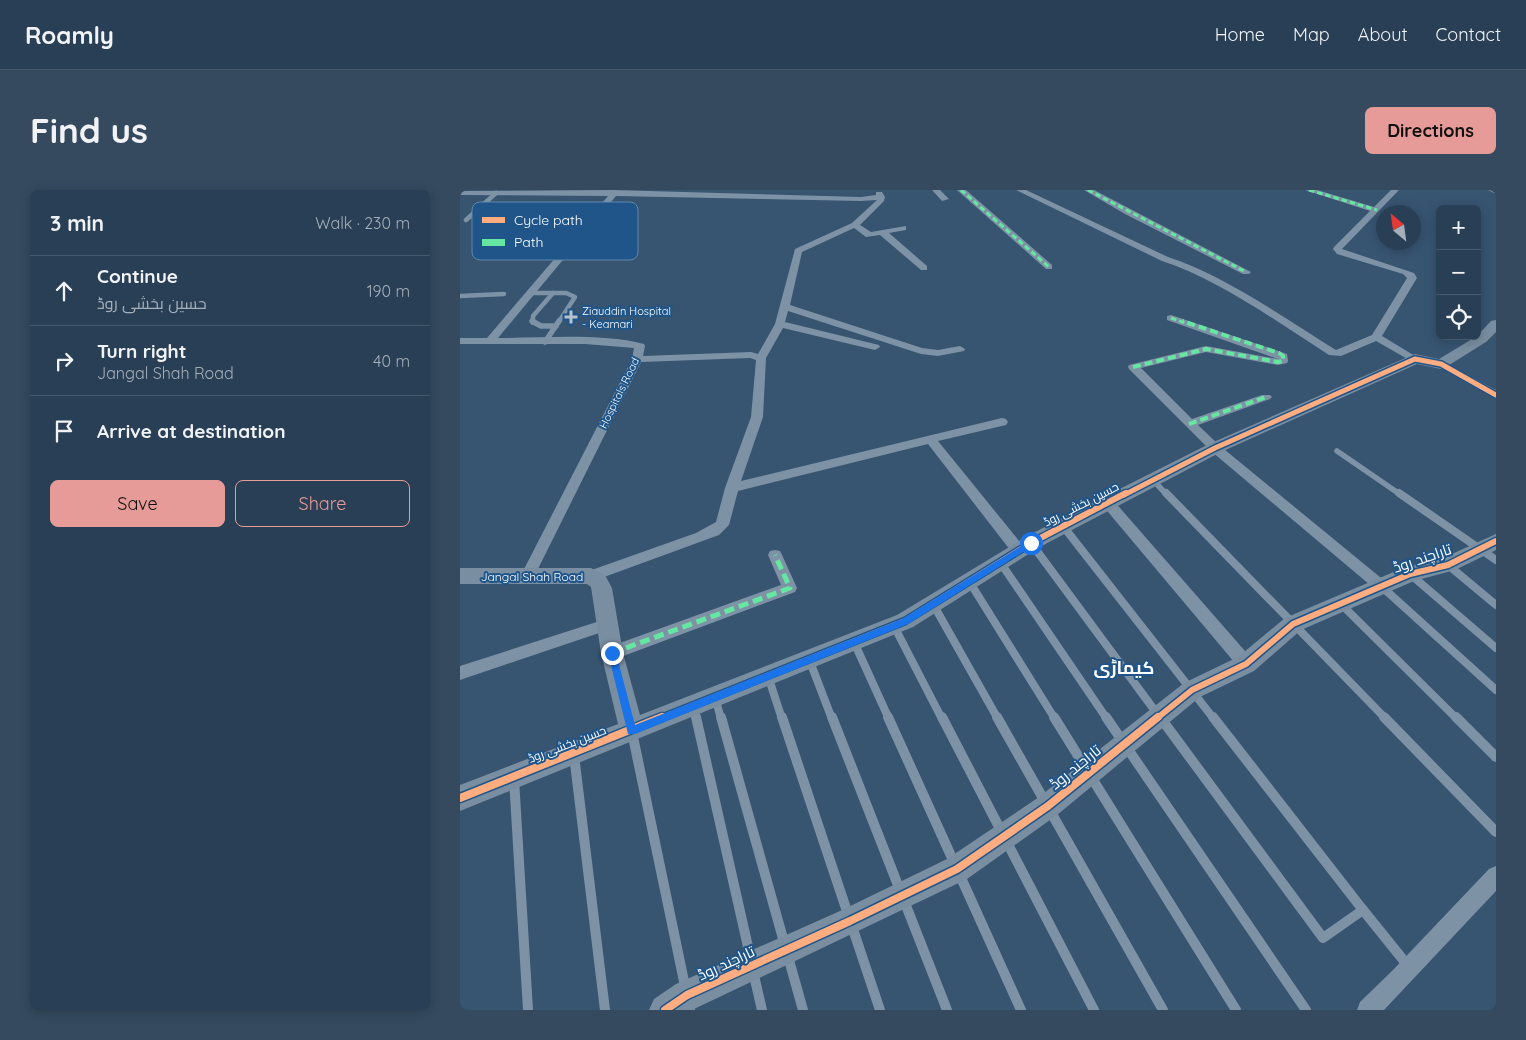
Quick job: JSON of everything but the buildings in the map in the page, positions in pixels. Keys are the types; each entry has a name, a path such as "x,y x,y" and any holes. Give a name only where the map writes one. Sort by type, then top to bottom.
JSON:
{"street":[{"path":"938,190 945,198"},
{"path":"961,190 1048,267"},
{"path":"1020,190 1166,259 1187,266 1260,307 1337,354 1376,338 1412,278 1406,272 1340,252 1337,249 1376,211"},
{"path":"1088,190 1246,272"},
{"path":"1309,190 1376,210"},
{"path":"1382,205 1396,190"},
{"path":"1492,190 1496,192"},
{"path":"606,202 615,192"},
{"path":"460,193 615,192 861,199 878,193 880,201 855,225 798,251 780,324 761,358 757,417 732,488 722,525 714,531 592,576"},
{"path":"855,225 869,236 903,228"},
{"path":"883,233 924,268"},
{"path":"489,342 557,260"},
{"path":"784,308 921,351 938,353 960,349"},
{"path":"1171,318 1283,356 1283,361 1278,362 1206,349 1133,367 1215,448 1381,586"},
{"path":"780,324 876,347"},
{"path":"1441,364 1481,339 1496,324"},
{"path":"1376,338 1415,360 1441,364 1496,394"},
{"name":"Hospitals Road","path":"460,341 635,343 640,346 637,359 528,575"},
{"path":"637,359 751,355 761,358"},
{"name":"حسین بخشی روڈ","path":"460,798 894,626 917,615 1025,547 1215,448 1415,360"},
{"path":"1189,424 1266,398"},
{"path":"732,488 1002,422"},
{"path":"930,439 1025,547"},
{"path":"1108,503 1246,664"},
{"name":"تاراچند روڈ","path":"665,1010 688,1003 752,965 850,921 957,869 1048,806 1192,690 1246,664 1293,624 1410,574 1448,565 1491,550"},
{"path":"612,653 790,588 775,555"},
{"name":"Jangal Shah Road","path":"460,576 592,576 598,581 602,588 606,625 612,653 632,730"},
{"path":"460,672 606,625"},
{"path":"1368,1010 1410,969 1496,876"}],"lane":[{"path":"486,202 496,193"},
{"path":"466,220 472,215"},
{"path":"529,293 566,293 575,297 545,342"},
{"path":"553,293 533,316 532,322 541,326 556,326"},
{"path":"460,296 504,294"},
{"path":"1337,451 1491,550"},
{"path":"1153,480 1496,832"},
{"path":"1063,526 1410,969"},
{"path":"1025,547 1159,716 1323,938 1363,910"},
{"path":"1000,562 1306,1010"},
{"path":"1448,565 1496,605"},
{"path":"1410,574 1496,648"},
{"path":"969,581 1236,1010"},
{"path":"1381,586 1496,690"},
{"path":"1339,603 1496,757"},
{"path":"933,604 1163,1010"},
{"path":"894,626 1094,1010"},
{"path":"854,642 1020,1010"},
{"path":"809,659 947,1010"},
{"path":"768,676 880,1010"},
{"path":"715,697 803,1010"},
{"path":"693,706 762,1010"},
{"path":"632,730 688,1003"},
{"path":"574,753 605,1010"},
{"path":"514,777 528,1010"}],"marked path":[{"path":"961,190 1049,267"},
{"path":"1088,190 1246,272"},
{"path":"1309,190 1376,210"},
{"path":"1133,367 1206,349 1278,362 1283,361 1283,356 1279,353 1171,318"},
{"path":"1189,424 1266,397"},
{"path":"612,653 790,588 775,555"}],"cycle path":[{"path":"460,798 905,621 1031,543 1063,526 1215,448 1415,359 1441,364 1496,395"},
{"path":"665,1010 687,995 850,921 957,869 1048,806 1192,690 1246,664 1293,624 1410,574 1448,565 1496,541"}],"place":[{"name":"Ziauddin Hospital - Keamari","path":"571,317"}],"district":[{"name":"کیماڑی","path":"1124,667"}],"route":[{"path":"612,653 632,730 905,621 1031,543"}]}
